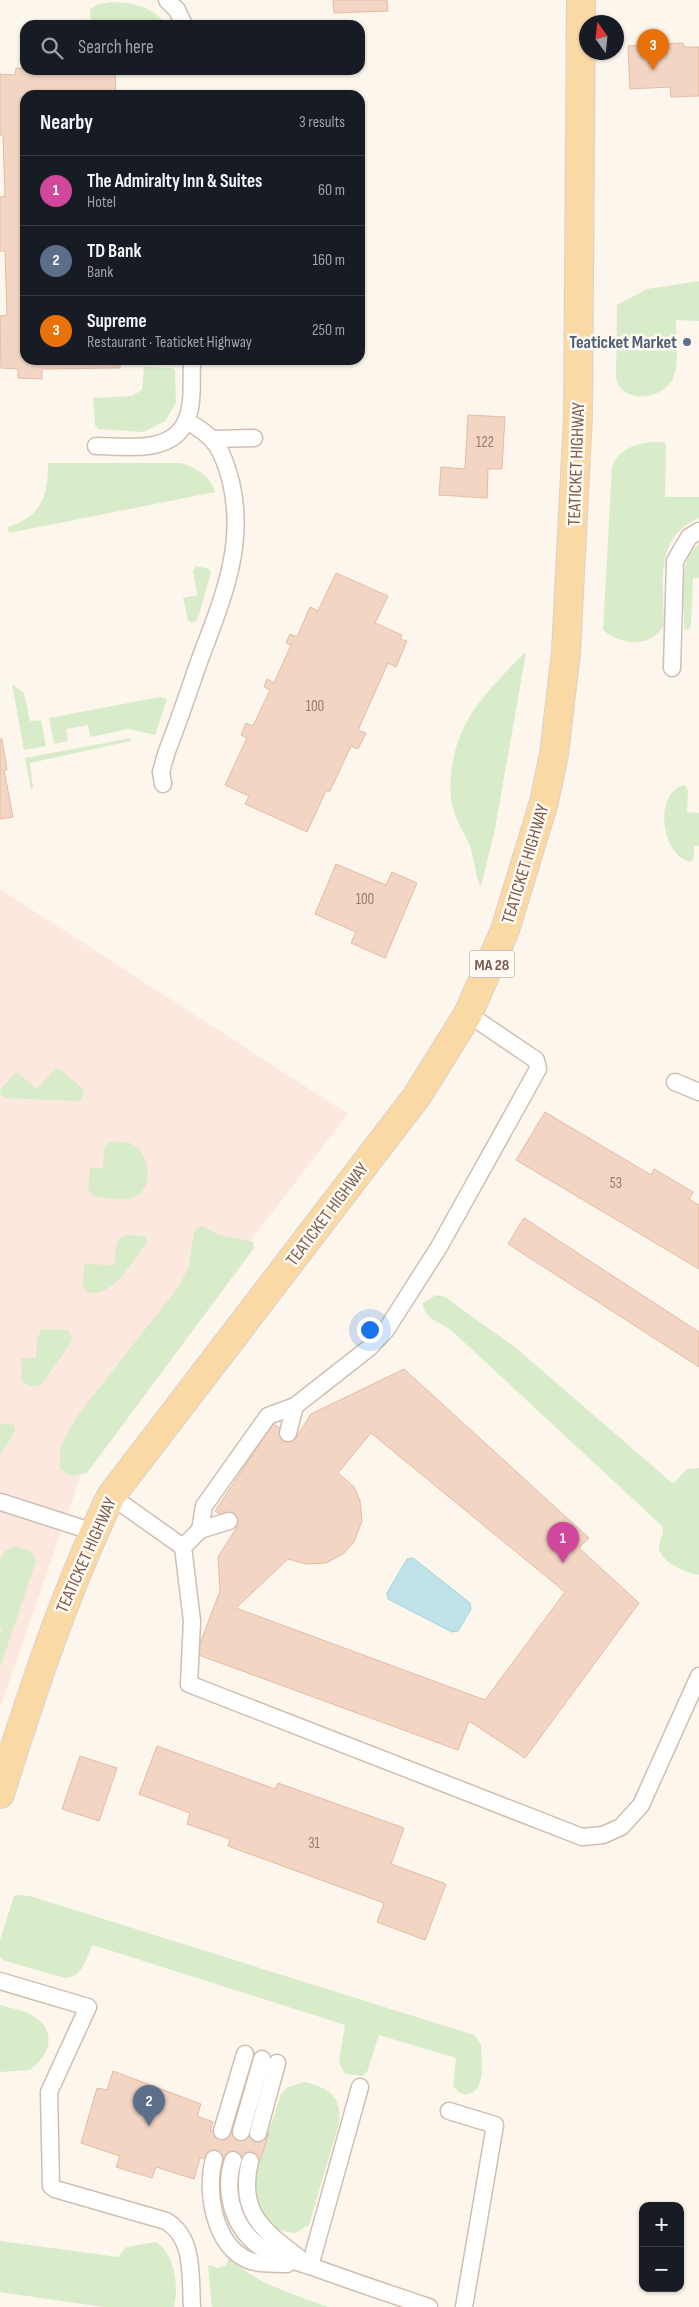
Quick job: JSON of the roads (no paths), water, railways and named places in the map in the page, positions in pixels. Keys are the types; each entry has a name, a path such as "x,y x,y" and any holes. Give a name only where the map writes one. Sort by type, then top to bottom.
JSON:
{"main road":[{"name":"TEATICKET HIGHWAY","path":"0,1794 50,1641 94,1532 112,1496 417,1096 468,1014 505,930 541,812 554,754 561,703 571,585 578,416 581,0"}],"lane":[{"path":"167,0 177,10 182,20"},
{"path":"96,446 155,446 167,442 177,434 186,422 190,399 192,365"},
{"path":"163,784 162,772 167,751 223,595 236,543 236,514 226,462 213,440 202,430 186,422"},
{"path":"213,440 254,438"},
{"path":"672,668 675,561 689,537 699,531"},
{"path":"200,1530 204,1506 268,1416 295,1406 369,1348 386,1330 439,1247 538,1069 536,1060 468,1014"},
{"path":"675,1082 699,1092"},
{"path":"288,1433 295,1406"},
{"path":"112,1496 183,1547 192,1620 190,1684 582,1837 603,1835 621,1827 641,1805 699,1676"},
{"path":"1,1502 94,1532"},
{"path":"183,1547 200,1530 229,1521"},
{"path":"0,1980 88,2007 49,2092 51,2186 55,2189 166,2221 175,2226 182,2234 188,2254 192,2307"},
{"path":"222,2131 245,2054"},
{"path":"240,2132 270,2061 258,2133"},
{"path":"310,2266 360,2086"},
{"path":"449,2111 495,2125 464,2307"},
{"path":"214,2159 210,2191 213,2209 218,2224 238,2254 250,2261 310,2266"},
{"path":"232,2160 230,2175 231,2202 234,2216 243,2231 254,2243 266,2250 429,2307"},
{"path":"250,2161 246,2187 249,2204 257,2221 266,2232 310,2266"}],"water":[{"path":"413,1558 470,1603 471,1609 458,1631 452,1632 388,1599 387,1593 407,1559"}],"place":[{"name":"Supreme","path":"653,70"},
{"name":"Teaticket Market","path":"687,342"},
{"name":"The Admiralty Inn & Suites","path":"563,1563"},
{"name":"TD Bank","path":"149,2126"}]}
